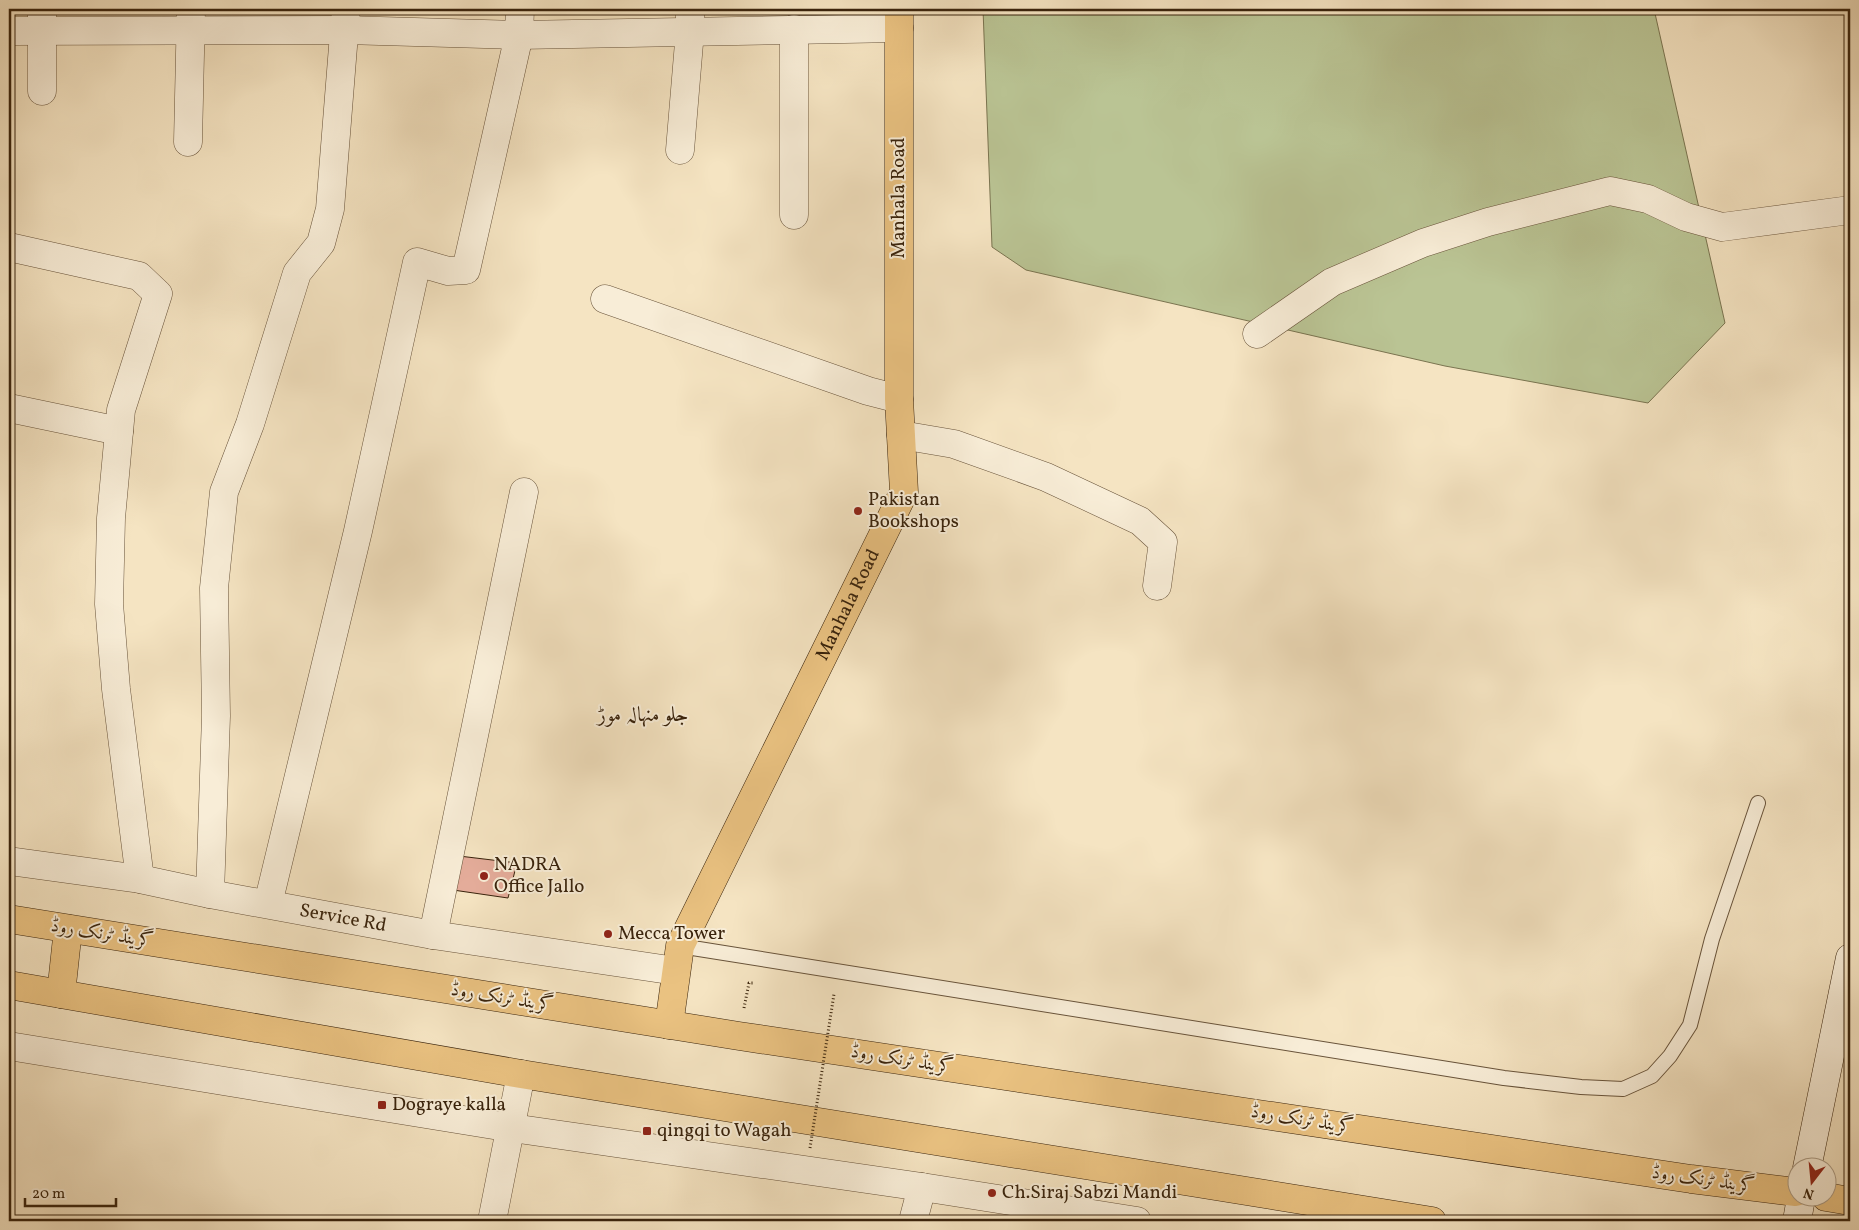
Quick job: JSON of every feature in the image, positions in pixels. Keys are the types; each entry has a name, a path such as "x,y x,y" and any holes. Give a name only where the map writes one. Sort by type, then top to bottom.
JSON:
{"main road":[{"name":"Manhala Road","path":"669,1025 678,958 904,492 899,399 899,18"},
{"name":"گرینڈ ٹرنک روڈ","path":"9,918 739,1036 1672,1176 1786,1191"},
{"path":"61,994 68,929"},
{"path":"9,985 522,1074 1432,1221"}],"street":[{"path":"9,31 42,20 190,19 519,22 690,20 794,29 899,18"},
{"path":"188,142 190,19"},
{"path":"42,20 42,91"},
{"path":"210,894 216,716 214,588 224,492 250,424 297,273 321,243 330,209 346,20"},
{"path":"680,150 690,20"},
{"path":"268,904 358,532 416,262 448,271 466,270 519,22"},
{"path":"794,29 794,215"},
{"path":"1257,334 1332,282 1423,243 1488,222 1610,191 1648,199 1686,217 1722,227 1850,210"},
{"path":"9,247 140,276 158,294 121,410 111,518 109,604 116,689 140,879"},
{"path":"605,299 868,391 899,399"},
{"path":"9,408 119,431"},
{"path":"901,435 954,444 1046,477 1140,521 1163,542 1157,586"},
{"path":"433,935 524,492"},
{"name":"Service Rd","path":"9,861 140,879 210,894 433,935 678,958"},
{"path":"1809,1158 1850,958"},
{"path":"9,1046 512,1128 922,1187 1137,1221"},
{"path":"492,1221 522,1074"},
{"path":"913,1221 922,1187"},
{"path":"1797,1221 1799,1208"}],"lane":[{"path":"678,958 1504,1078 1581,1087 1623,1089 1652,1076 1670,1056 1690,1025 1712,939 1758,803"}],"path":[{"path":"739,1036 749,983 757,983"},
{"path":"810,1148 834,994"}],"green space":[{"path":"983,9 1654,9 1725,323 1648,403 1445,366 1026,270 992,247"}],"building":[{"name":"NADRA Office Jallo","path":"459,856 517,863 508,898 453,890"}],"place":[{"name":"Pakistan Bookshops","path":"858,511"},
{"name":"NADRA Office Jallo","path":"484,876"},
{"name":"Mecca Tower","path":"608,934"},
{"name":"Dograye kalla","path":"382,1105"},
{"name":"qingqi to Wagah","path":"647,1131"},
{"name":"Ch.Siraj Sabzi Mandi","path":"992,1193"}],"district":[{"name":"جلو منہالہ موڑ","path":"643,715"}]}
